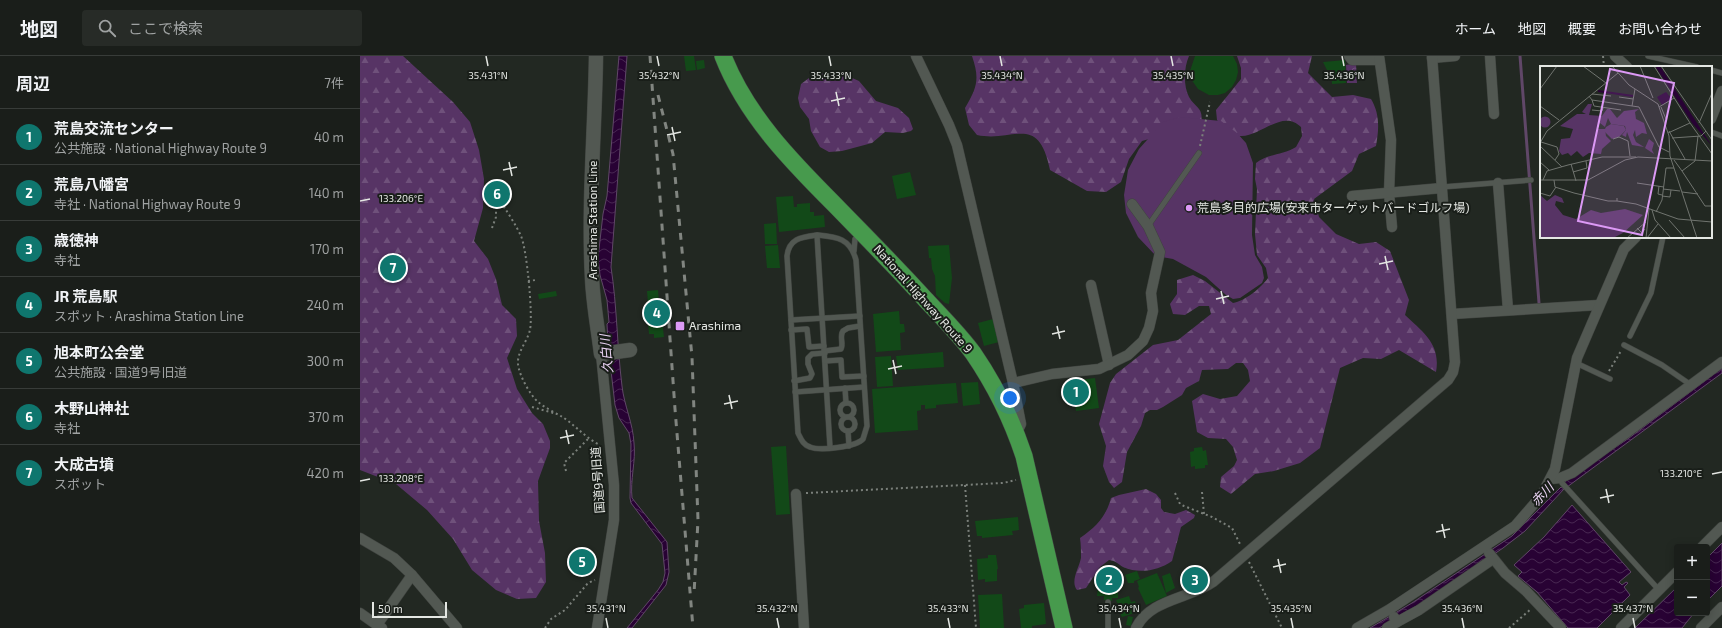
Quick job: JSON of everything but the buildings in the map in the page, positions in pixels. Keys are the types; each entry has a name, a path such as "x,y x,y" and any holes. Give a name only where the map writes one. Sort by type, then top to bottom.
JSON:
{"highway":[{"name":"National Highway Route 9","path":"723,56 742,96 767,130 804,174 944,319 972,353 994,388 1016,434 1030,476 1064,628"}],"main road":[{"name":"Arashima Station Line","path":"596,56 592,278 604,353"},
{"path":"604,353 626,351"}],"street":[{"path":"916,56 957,145 1013,382 1021,424 1016,434"},
{"path":"1349,56 1352,60 1379,58 1391,140 1389,193 1392,227"},
{"path":"1136,628 1143,617 1154,608 1203,589 1246,555 1448,380 1453,372 1455,362 1452,314 1432,57 1455,56"},
{"path":"1490,56 1494,114"},
{"path":"1615,56 1626,66"},
{"path":"1712,116 1722,91"},
{"path":"1498,183 1508,310"},
{"path":"1352,196 1442,188"},
{"path":"1013,382 1052,374 1099,369 1109,365 1136,349 1143,341 1149,328 1153,311 1151,293 1160,252 1148,226 1132,204"},
{"path":"1558,480 1559,451 1576,363 1587,331 1624,249 1635,238"},
{"path":"1091,285 1109,365"},
{"path":"1452,314 1599,305"},
{"name":"国道9号旧道","path":"597,628 614,520 614,485 609,445 604,353"},
{"path":"1357,628 1394,616 1419,610 1489,554 1541,496 1558,480 1572,473 1610,447 1722,362"},
{"path":"796,494 804,628"},
{"path":"1705,544 1722,527"},
{"path":"362,542 394,558 412,575 458,628"},
{"path":"1489,554 1505,573 1538,602 1561,628"},
{"path":"1387,628 1394,616 1489,554"},
{"path":"360,614 380,626 412,575"},
{"path":"1621,628 1674,575"},
{"path":"1701,628 1722,607"}],"lane":[{"path":"1648,56 1693,66"},
{"path":"1712,70 1722,73"},
{"path":"1712,132 1722,136"},
{"path":"1148,226 1199,153"},
{"path":"1442,188 1530,180"},
{"path":"854,251 842,239 834,236 817,236 799,237 793,240 787,252 797,425 801,440 811,448 849,446 860,442 866,432 864,376 856,260 854,251 855,239 861,232"},
{"path":"817,236 830,447"},
{"path":"1630,336 1651,293 1663,238"},
{"path":"791,320 860,316"},
{"path":"794,381 810,378 812,374 808,364 808,358 812,354 824,350 840,349 842,345 841,336 843,330 860,326"},
{"path":"791,330 807,328 809,347 824,350"},
{"path":"1624,345 1662,365 1691,385"},
{"path":"825,361 841,360 842,377 864,376"},
{"path":"1576,363 1608,378"},
{"path":"795,392 864,387"},
{"path":"845,388 846,403"},
{"path":"846,403 841,407 840,412 842,416 847,417 851,418 855,423 854,428 848,431 843,430 841,426 843,419 847,417 853,414 854,409 850,404 846,403"},
{"path":"848,431 849,446"},
{"path":"1558,480 1659,590"},
{"path":"1108,602 1108,628"}],"path":[{"path":"1603,56 1604,66"},
{"path":"1199,153 1210,102"},
{"path":"492,228 496,217 496,204 500,202 521,236 528,281 530,330 522,348 518,364 520,372 535,398 582,431 588,439 603,446 609,445"},
{"path":"528,281 536,280"},
{"path":"1608,378 1624,345"},
{"path":"532,407 558,414"},
{"path":"566,471 564,463 588,439"},
{"path":"796,494 1003,483 1030,476"},
{"path":"966,485 976,628"},
{"path":"1202,492 1204,514"},
{"path":"1175,493 1180,504 1232,528 1282,628"},
{"path":"546,628 551,619 565,610 588,583 604,580"},
{"path":"1510,628 1538,602"}],"green space":[{"path":"360,56 403,56 453,102 470,122 479,150 484,179 483,208 474,241 488,259 496,279 502,305 516,319 517,336 507,358 517,389 532,413 543,424 550,441 550,448 538,481 539,521 545,553 546,582 536,598 517,599 496,590 472,570 453,539 427,510 396,484 360,470"},
{"path":"972,56 1189,56 1185,71 1185,82 1189,97 1200,111 1202,118 1201,124 1142,141 1129,159 1121,182 1106,192 1087,191 1050,170 1045,152 1039,141 1031,136 1023,134 990,136 977,135 969,125 965,108 975,89 976,83 976,71"},
{"path":"1237,56 1312,56 1308,73 1332,97 1353,95 1371,99 1376,110 1378,122 1376,146 1359,154 1352,171 1314,199 1319,217 1336,234 1359,244 1376,242 1390,251 1409,300 1405,315 1424,333 1433,346 1437,362 1436,372 1399,350 1381,359 1363,358 1340,368 1320,448 1300,463 1274,471 1255,474 1231,494 1220,487 1221,477 1234,466 1237,460 1233,447 1226,439 1208,438 1197,432 1192,401 1203,394 1220,399 1237,396 1250,381 1248,370 1243,363 1236,363 1228,369 1202,370 1199,381 1186,388 1182,395 1157,410 1150,410 1145,413 1141,426 1127,452 1122,482 1114,488 1109,482 1103,466 1106,446 1099,424 1110,383 1116,374 1153,345 1178,340 1211,314 1209,306 1199,306 1185,315 1173,314 1170,304 1177,294 1177,280 1193,275 1205,281 1233,303 1243,300 1252,294 1268,278 1266,268 1257,255 1255,234 1257,189 1255,179 1256,163 1265,158 1286,152 1296,147 1302,136 1301,127 1293,122 1285,121 1276,123 1250,135 1241,136 1233,134 1224,128 1217,120 1216,110 1241,79 1241,68"},
{"path":"1356,63 1357,83 1347,83 1346,65"},
{"path":"836,71 859,81 876,101 898,108 909,118 913,129 903,133 885,132 872,143 842,151 829,152 820,147 811,131 809,119 800,107 798,98 801,84 809,78"},
{"name":"荒島多目的広場(安来市ターゲットバードゴルフ場)","path":"1180,117 1221,121 1237,133 1246,143 1253,163 1252,235 1255,255 1262,267 1264,278 1262,283 1240,298 1233,299 1226,295 1206,277 1173,259 1156,256 1138,237 1126,213 1124,195 1128,170 1139,149 1163,122"},
{"path":"1146,489 1156,494 1161,500 1161,508 1164,512 1175,514 1186,510 1195,515 1194,518 1181,527 1172,561 1155,569 1142,571 1123,567 1109,560 1100,567 1086,588 1077,590 1074,583 1081,558 1080,538 1100,521 1109,505 1111,498"}],"water":[{"path":"619,56 627,56 611,267 615,296 622,386 634,443 632,498 667,542 669,572 666,585 632,628 627,628 658,590 663,582 665,573 662,544 631,503 631,444 629,433 619,418 615,405 608,344 607,324 609,322 607,300 600,275 598,258 603,214 607,196"},
{"path":"1722,368 1722,373 1567,487 1563,483 1629,438"},
{"path":"1561,487 1564,489 1525,531 1503,548 1415,608 1379,628 1370,628 1412,603 1512,536"},
{"path":"1572,505 1631,572 1619,582 1622,585 1626,582 1628,583 1624,587 1630,595 1597,628 1568,628 1537,592 1518,576 1522,572 1514,565 1544,537"},
{"path":"1722,543 1722,586 1710,598 1710,580 1710,555"},
{"path":"1674,590 1674,616 1692,616 1682,628 1635,628"}],"waterway":[{"path":"1520,56 1539,303"}],"railway":[{"path":"650,56 675,409 693,628"},
{"path":"658,95 673,154 692,357 698,520 694,594"}],"place":[{"name":"木野山神社","path":"497,194"},
{"name":"荒島多目的広場(安来市ターゲットバードゴルフ場)","path":"1189,208"},
{"name":"大成古墳","path":"393,268"},
{"name":"JR 荒島駅","path":"657,313"},
{"name":"Arashima","path":"680,326"},
{"name":"荒島交流センター","path":"1076,392"},
{"name":"旭本町公会堂","path":"582,562"},
{"name":"荒島八幡宮","path":"1109,580"},
{"name":"歳徳神","path":"1195,580"}],"water label":[{"name":"久白川","path":"606,354"},
{"name":"赤川","path":"1542,494"}]}
